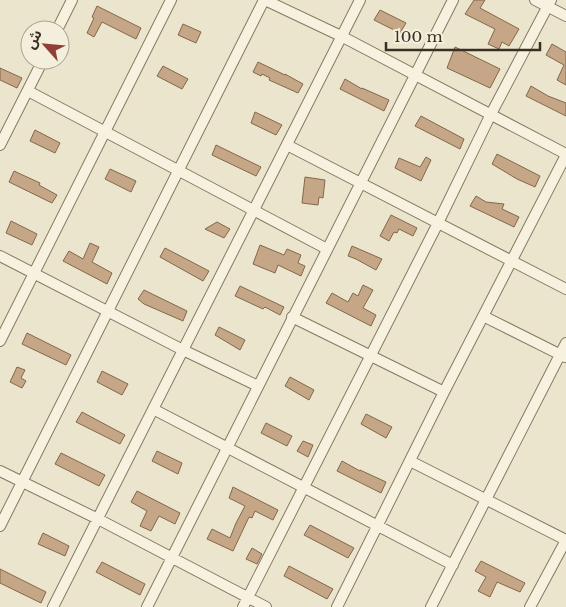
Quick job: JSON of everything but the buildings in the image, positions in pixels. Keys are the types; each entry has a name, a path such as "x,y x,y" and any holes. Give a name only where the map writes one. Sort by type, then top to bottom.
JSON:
{"street":[{"path":"62,20 72,0"},
{"path":"0,341 171,0"},
{"path":"0,526 264,0 341,36 566,154 444,392 337,607"},
{"path":"53,607 360,0"},
{"path":"147,607 453,0"},
{"path":"535,0 550,3 566,16"},
{"path":"245,602 371,356 491,114 550,3"},
{"path":"0,145 38,70"},
{"path":"28,91 327,249"},
{"path":"287,145 566,289"},
{"path":"0,256 183,350 258,386"},
{"path":"483,316 563,356"},
{"path":"292,317 444,392"},
{"path":"431,607 486,499 563,356 566,343"},
{"path":"153,410 452,565"},
{"path":"410,460 566,540 530,607"},
{"path":"0,471 172,558 245,602 266,607"}]}
